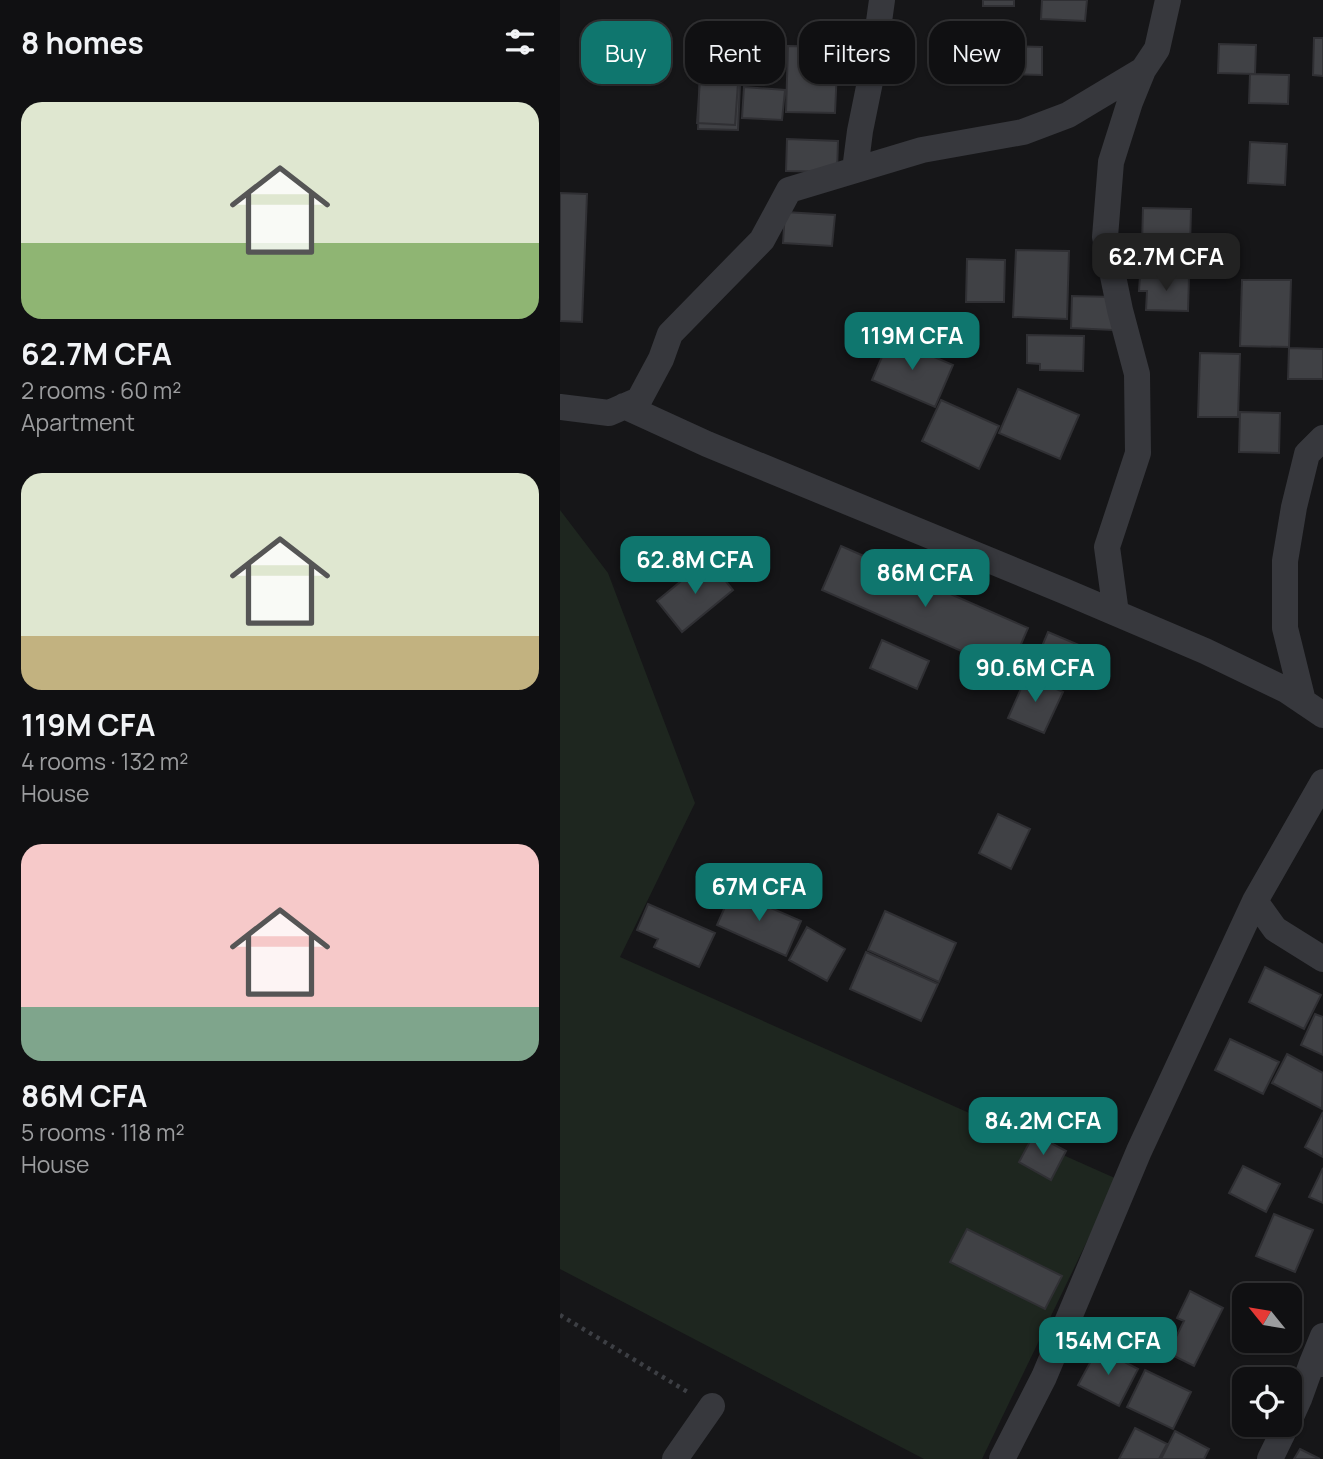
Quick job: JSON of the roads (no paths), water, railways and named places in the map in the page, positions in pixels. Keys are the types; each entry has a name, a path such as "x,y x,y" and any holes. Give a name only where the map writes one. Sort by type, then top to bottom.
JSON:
{"street":[{"path":"855,170 882,0"},
{"path":"1116,613 1107,547 1138,453 1138,374 1120,310 1105,237 1111,162 1143,70 1157,49 1168,0"},
{"path":"560,407 609,413 639,400 661,359 670,334 762,240 789,190 922,150 1023,132 1068,115 1143,70"},
{"path":"624,406 719,449 1205,651 1286,690 1313,708"},
{"path":"1313,708 1285,628 1284,561 1307,454 1323,438"},
{"path":"1002,1459 1044,1377 1139,1151 1255,901 1323,782"},
{"path":"1255,901 1275,929 1323,959"},
{"path":"1302,1393 1317,1364 1323,1336"},
{"path":"675,1459 712,1406"},
{"path":"1270,1459 1281,1437"}]}
